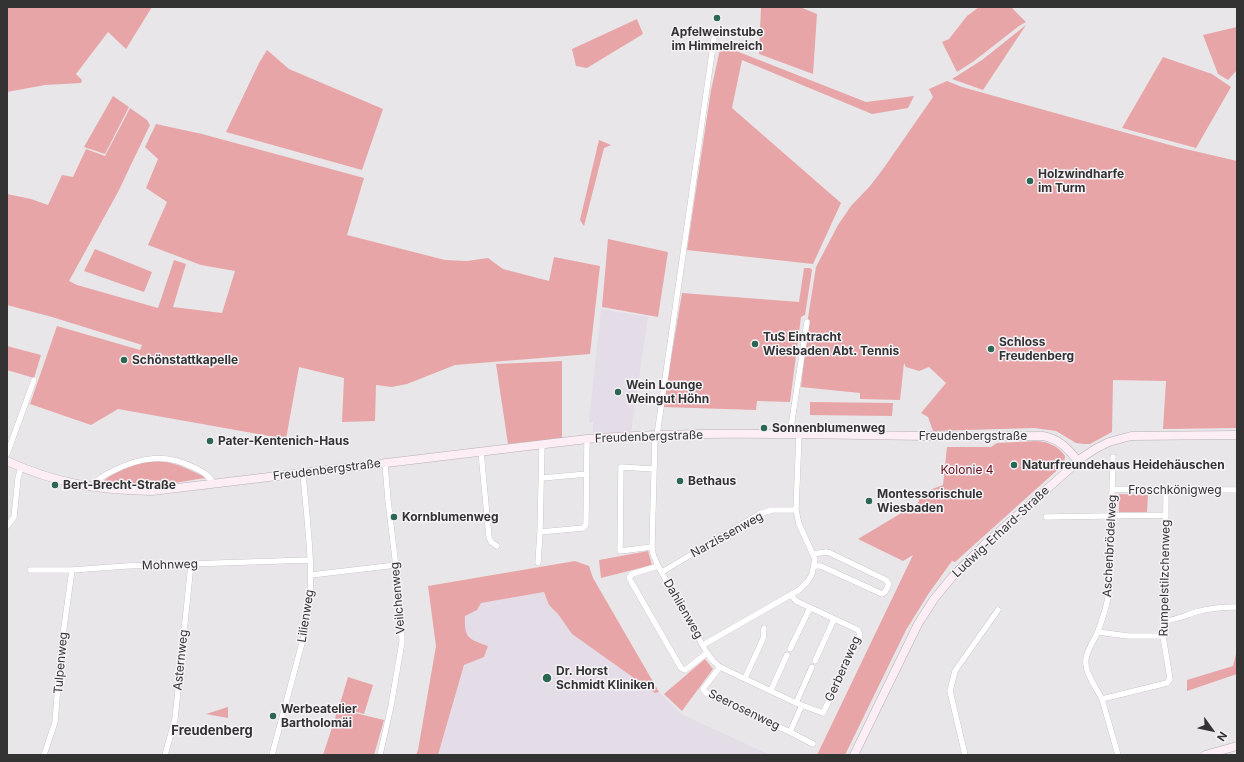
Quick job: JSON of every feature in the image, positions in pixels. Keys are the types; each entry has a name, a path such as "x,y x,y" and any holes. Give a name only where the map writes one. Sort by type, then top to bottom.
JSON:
{"street":[{"name":"Dahlienweg","path":"714,39 656,435 653,554 658,566 713,661 720,667 796,703 823,713"},
{"path":"790,434 807,322"},
{"path":"7,454 34,380"},
{"name":"Freudenbergstraße","path":"7,461 54,480 93,488 152,491 587,440 656,435 798,434 1043,436 1052,438 1062,444 1078,461"},
{"path":"703,645 791,595 799,590 808,581 814,566 814,559 799,524 796,510 798,434"},
{"name":"Ludwig-Erhard-Straße","path":"854,755 915,631 943,587 972,556 1078,461 1102,445 1131,436 1237,435"},
{"path":"540,532 585,527 587,440"},
{"path":"538,564 542,445"},
{"path":"480,452 489,537 491,542 497,546"},
{"name":"Aschenbrödelweg","path":"1102,699 1088,671 1086,663 1106,608 1109,592 1113,457"},
{"path":"93,488 97,480 122,466 144,460 159,458 170,459 189,465 211,478 214,484"},
{"name":"Veilchenweg","path":"380,755 391,706 402,642 402,625 385,464"},
{"path":"7,526 14,517 18,478 21,467"},
{"path":"652,547 620,550 621,467 654,469"},
{"name":"Lilienweg","path":"272,755 306,628 310,605 312,575 303,473"},
{"path":"542,478 587,474"},
{"name":"Froschkönigweg","path":"1112,489 1237,490"},
{"name":"Rumpelstilzchenweg","path":"1102,699 1166,683 1170,679 1163,636 1165,621 1166,490"},
{"name":"Narzissenweg","path":"662,572 759,514 772,510 796,510"},
{"path":"1046,517 1166,515"},
{"path":"813,554 826,552 830,553 886,580 889,584 885,592 882,594 822,566 814,566"},
{"name":"Mohnweg","path":"30,570 72,570 126,566 310,560"},
{"name":"Asternweg","path":"165,755 175,720 191,564"},
{"path":"312,575 396,565"},
{"path":"658,566 632,574 629,578 681,668 685,670 707,653"},
{"name":"Tulpenweg","path":"44,755 55,722 61,649 72,570"},
{"name":"Gerberaweg","path":"791,595 796,601 858,630 860,635 823,713"},
{"path":"1165,621 1208,609 1237,607"},
{"path":"790,649 810,608"},
{"path":"965,755 950,691 955,671 998,610"},
{"path":"815,661 834,619"},
{"path":"745,678 763,639 764,628"},
{"path":"1098,632 1128,636 1163,636"},
{"path":"771,690 787,655"},
{"name":"Seerosenweg","path":"720,667 704,688 704,692 813,744"},
{"path":"796,703 812,667"},
{"path":"1102,699 1118,755"},
{"name":"Seerosenweg","path":"790,732 802,705"},
{"path":"1205,755 1237,746"}],"shaded area":[{"path":"601,309 648,317 631,432 593,434 593,422 589,422"},
{"name":"Dr. Horst Schmidt Kliniken","path":"544,592 549,605 558,614 572,634 655,693 659,692 681,714 770,755 438,755 464,665 484,657 488,646 472,640 465,631 465,616 477,610 480,603"}],"green space":[{"path":"7,7 152,7 126,49 108,32 76,74 82,80 81,83 45,85 7,92"},
{"path":"761,7 800,7 817,14 813,74 759,54"},
{"path":"979,7 1011,7 1026,22 957,72 942,42 949,39 967,16"},
{"path":"637,19 643,34 587,68 576,66 572,49"},
{"path":"1026,25 983,90 952,79 982,60"},
{"path":"1237,27 1237,70 1228,80 1218,74 1203,35"},
{"path":"721,45 866,102 914,96 908,108 872,114 742,60 732,108 841,203 813,264 687,250 711,90"},
{"path":"267,50 289,69 383,109 362,170 226,132 259,63"},
{"path":"1163,57 1212,74 1231,87 1196,148 1122,128"},
{"path":"947,81 962,87 1177,147 1237,161 1237,428 1163,429 1166,381 1113,380 1112,432 1090,444 1076,443 1056,431 1034,428 933,431 928,417 921,413 946,383 929,367 919,371 906,367 904,363 900,400 860,399 860,393 801,387 807,324 816,267 838,225 851,206 870,186 883,169 933,97 929,89"},
{"path":"113,96 129,107 105,154 84,147"},
{"path":"130,108 147,120 150,125 118,192 69,281 77,285 158,308 174,260 186,264 173,307 222,313 235,271 201,265 148,245 167,202 146,188 158,159 145,147 156,124 202,134 364,178 347,235 445,260 467,261 488,258 503,269 549,281 554,257 600,266 590,354 455,365 407,384 392,387 376,385 375,421 342,422 344,378 299,367 286,439 118,409 91,425 30,404 57,326 140,350 142,345 52,317 7,305 7,194 31,199 48,205 62,175 73,177 86,149 105,156"},
{"path":"599,140 611,145 604,148 584,226 580,220"},
{"path":"608,239 668,252 658,317 602,307"},
{"path":"95,249 152,272 144,292 84,271"},
{"path":"804,268 810,268 812,270 805,315 801,317 790,402 757,401 756,410 663,407 682,293 799,302"},
{"path":"7,346 41,355 34,378 7,370"},
{"path":"562,361 562,438 508,444 496,364"},
{"path":"810,402 893,403 892,416 810,415"},
{"name":"Kolonie 4","path":"1045,442 1056,447 1065,456 1064,464 955,562 952,561 929,593 906,630 845,755 817,755 913,555 903,561 858,539 918,503 919,500 916,495 943,485 947,447 991,447 997,443"},
{"path":"162,461 185,468 206,478 167,484 140,486 101,483 115,473 129,466 144,462"},
{"path":"1119,494 1148,495 1147,512 1119,512"},
{"path":"648,551 652,565 601,578 599,560"},
{"path":"575,561 589,566 593,578 659,692 655,693 572,634 558,614 549,605 544,592 481,603 477,610 465,616 465,624 469,637 476,642 488,646 484,657 464,665 438,755 416,755 436,646 428,586"},
{"path":"1236,654 1237,674 1187,691 1187,680 1233,666"},
{"path":"705,659 713,669 682,711 664,694"},
{"path":"348,677 373,685 364,714 339,707"},
{"path":"228,707 228,718 206,714"},
{"path":"338,709 384,720 374,755 323,755"}],"place":[{"name":"Apfelweinstube im Himmelreich","path":"717,18"},
{"name":"Holzwindharfe im Turm","path":"1030,181"},
{"name":"TuS Eintracht Wiesbaden Abt. Tennis","path":"755,344"},
{"name":"Schloss Freudenberg","path":"991,349"},
{"name":"Schönstattkapelle","path":"124,360"},
{"name":"Wein Lounge Weingut Höhn","path":"618,392"},
{"name":"Sonnenblumenweg","path":"764,428"},
{"name":"Pater-Kentenich-Haus","path":"210,441"},
{"name":"Naturfreundehaus Heidehäuschen","path":"1014,465"},
{"name":"Bethaus","path":"680,481"},
{"name":"Bert-Brecht-Straße","path":"55,485"},
{"name":"Montessorischule Wiesbaden","path":"869,501"},
{"name":"Kornblumenweg","path":"394,517"},
{"name":"Dr. Horst Schmidt Kliniken","path":"547,678"},
{"name":"Werbeatelier Bartholomäi","path":"273,716"}],"district":[{"name":"Freudenberg","path":"212,731"}]}
